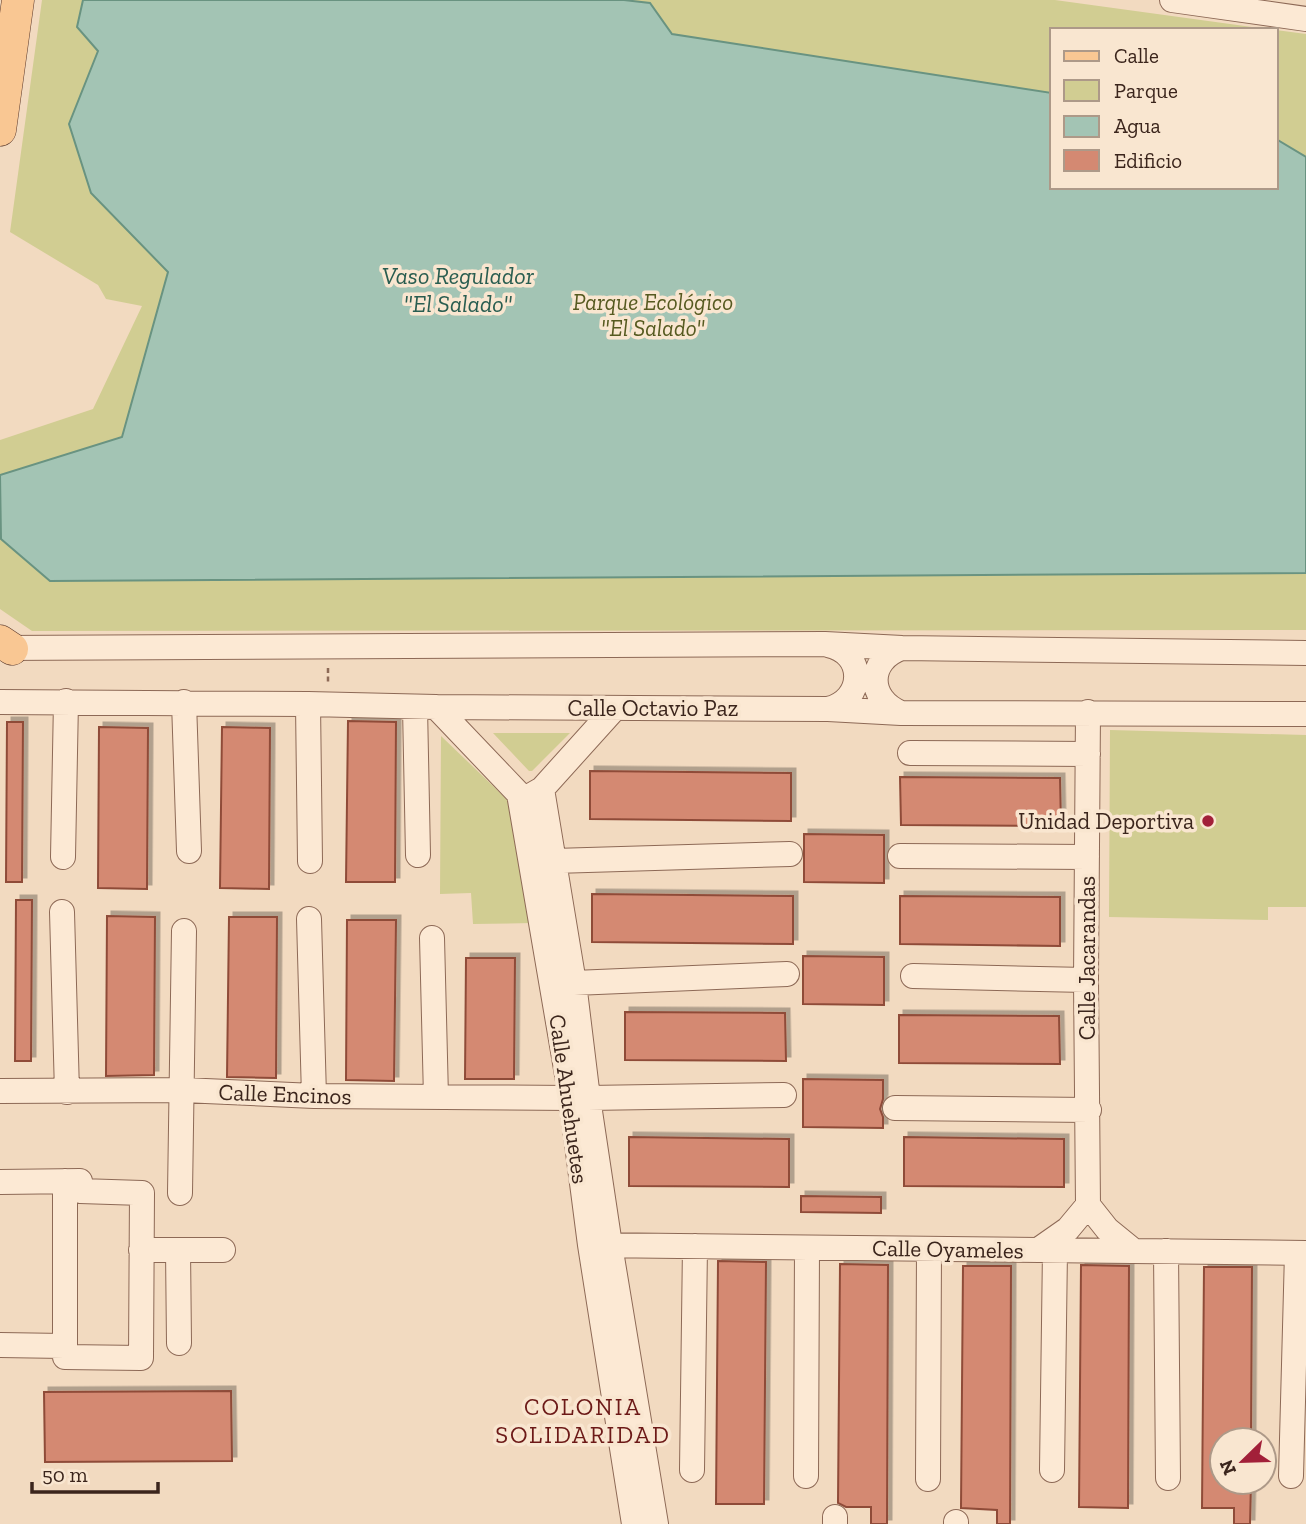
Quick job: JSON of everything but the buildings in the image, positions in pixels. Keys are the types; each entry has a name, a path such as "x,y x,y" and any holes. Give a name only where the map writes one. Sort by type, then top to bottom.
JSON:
{"main road":[{"path":"0,130 18,0"}],"street":[{"path":"1172,0 1306,19"},
{"path":"825,644 847,654 855,668 856,676 849,698 828,709"},
{"path":"3,648 825,644 902,648 1306,653"},
{"path":"901,713 881,698 875,682 880,663 885,656 902,648"},
{"name":"Calle Octavio Paz","path":"5,699 426,707 828,709 901,713 1306,714"},
{"path":"63,857 66,701"},
{"path":"184,702 189,851"},
{"path":"310,862 319,704"},
{"path":"426,707 530,791 615,708"},
{"path":"418,855 426,707"},
{"name":"Calle Jacarandas","path":"1088,712 1088,1205"},
{"path":"910,753 1088,754"},
{"name":"Calle Ahuehuetes","path":"530,791 554,861 574,983 579,1098"},
{"name":"Calle Ahuehuetes","path":"530,791 600,1245 634,1524"},
{"path":"554,861 790,854"},
{"path":"900,856 1087,858"},
{"path":"62,912 67,1092"},
{"path":"309,919 314,1096"},
{"path":"180,1193 184,931"},
{"path":"432,938 436,1097"},
{"path":"574,983 787,974"},
{"path":"913,976 1086,979"},
{"name":"Calle Encinos","path":"0,1091 183,1090 314,1096 579,1098 784,1095"},
{"path":"895,1108 1089,1110"},
{"path":"0,1182 65,1181 80,1181 80,1191 142,1193 141,1358 65,1357 65,1181"},
{"path":"1052,1470 1046,1250 1088,1205 1107,1229 1134,1251"},
{"name":"Calle Ahuehuetes","path":"600,1245 656,1524"},
{"name":"Calle Oyameles","path":"600,1245 1301,1253"},
{"path":"692,1470 695,1246"},
{"path":"806,1476 807,1248"},
{"path":"928,1479 929,1249"},
{"path":"177,1250 179,1343"},
{"path":"141,1251 223,1250"},
{"path":"1166,1251 1168,1478"},
{"path":"1291,1476 1301,1253"},
{"path":"0,1345 64,1346"}],"path":[{"path":"319,704 327,676 330,647"}],"green space":[{"name":"Vaso Regulador \"El Salado\"","path":"42,0 1055,0 1258,28 1050,28 1050,189 1278,189 1278,30 1306,34 1306,630 32,631 0,609 0,440 93,409 142,306 106,299 98,285 10,232"},
{"name":"Unidad Deportiva","path":"1110,730 1306,735 1306,907 1268,907 1268,920 1109,917"},
{"path":"493,733 570,733 529,771"},
{"path":"441,736 515,807 533,923 473,924 471,893 440,894"}],"water":[{"name":"Vaso Regulador \"El Salado\"","path":"83,0 624,0 650,3 672,34 1050,93 1050,189 1278,189 1278,140 1306,157 1306,573 50,581 1,539 0,475 122,437 168,272 91,193 69,124 98,51 77,27"}],"place":[{"name":"Unidad Deportiva","path":"1208,821"}],"district":[{"name":"COLONIA SOLIDARIDAD","path":"583,1420"}],"park label":[{"name":"Parque Ecológico \"El Salado\"","path":"653,315"}]}
